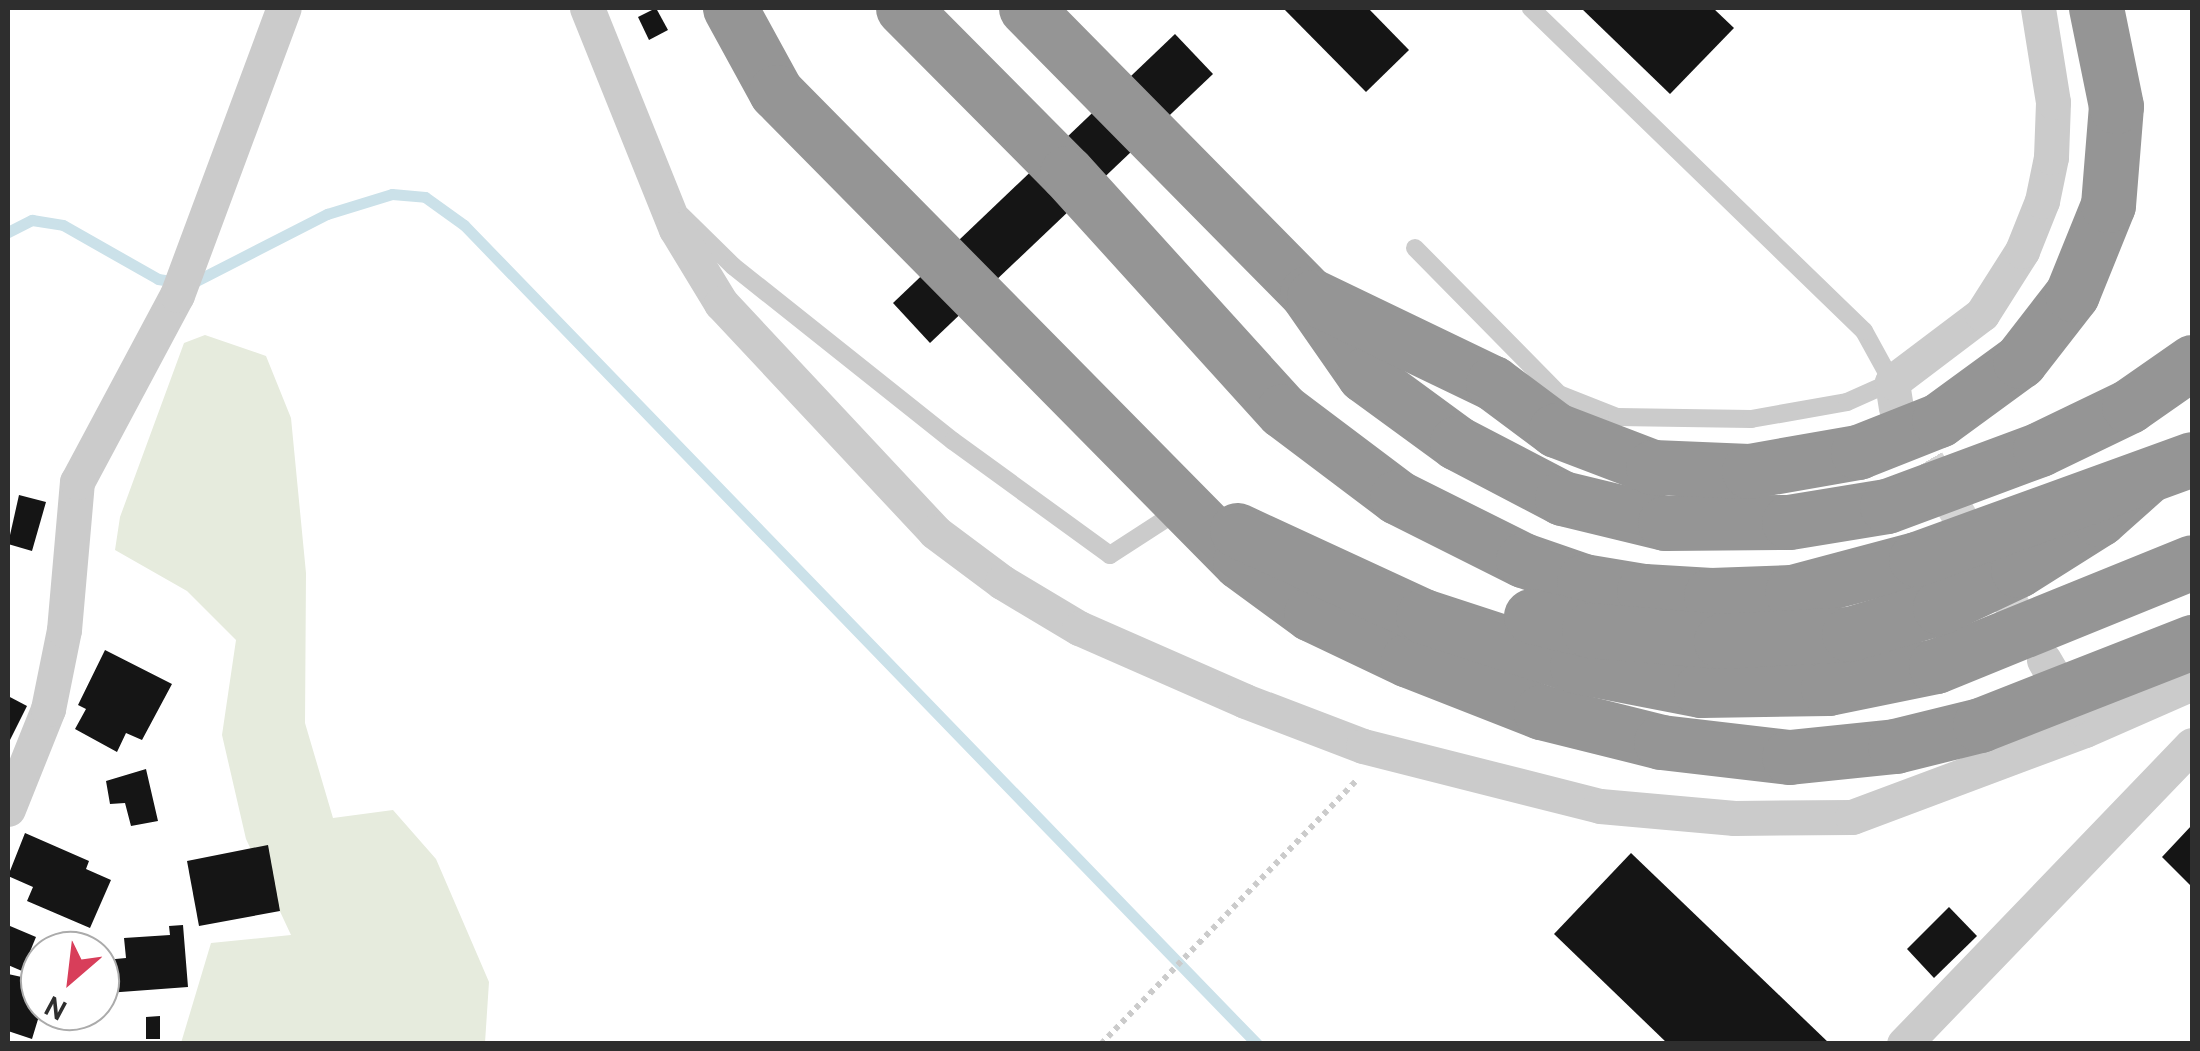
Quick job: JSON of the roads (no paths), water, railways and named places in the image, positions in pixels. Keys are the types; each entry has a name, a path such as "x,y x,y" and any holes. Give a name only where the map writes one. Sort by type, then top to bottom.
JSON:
{"highway":[{"path":"730,8 776,92 1240,562 1311,614 1408,660 1541,712 1661,742 1789,757 1895,746 1980,725 2192,642"},
{"path":"903,8 1067,173 1284,411 1397,497 1524,560 1584,580 1644,591 1711,595 1792,592 1916,559 2192,459"},
{"path":"1026,8 1306,293 1364,375 1457,443 1562,498 1665,524 1789,522 1887,506 2040,449 2129,406 2192,362"},
{"path":"1306,293 1493,383 1556,430 1653,467 1749,471 1858,452 1940,420 2020,361 2072,294 2108,204 2116,106 2096,8"},
{"path":"1300,559 1589,630 1721,641 1848,634 1940,606 2018,570 2099,519 2192,435"},
{"path":"1187,506 1423,616 1577,666 1701,690 1828,688 1936,666 2192,562"}],"street":[{"path":"8,809 48,709 64,630 77,482 178,295 284,8"},
{"path":"587,8 660,194 676,229 721,303 936,532 1002,582 1079,628 1245,701 1386,750 1600,806 1734,818 1852,818 2085,730 2192,682"},
{"path":"1894,395 1982,314 2022,252 2035,218 2051,157 2053,102 2038,8"},
{"path":"2044,660 2085,730"},
{"path":"1904,1044 2192,745"}],"lane":[{"path":"1415,248 1559,394 1617,417 1751,419 1894,395 1864,331 1532,8"},
{"path":"660,194 733,266 952,440 1110,554 1187,506"}],"waterway":[{"path":"8,232 32,220 63,225 158,279 190,284 327,214 392,194 425,197 464,225 1257,1044"}],"tunnel":[{"path":"1900,415 2036,646"}]}
